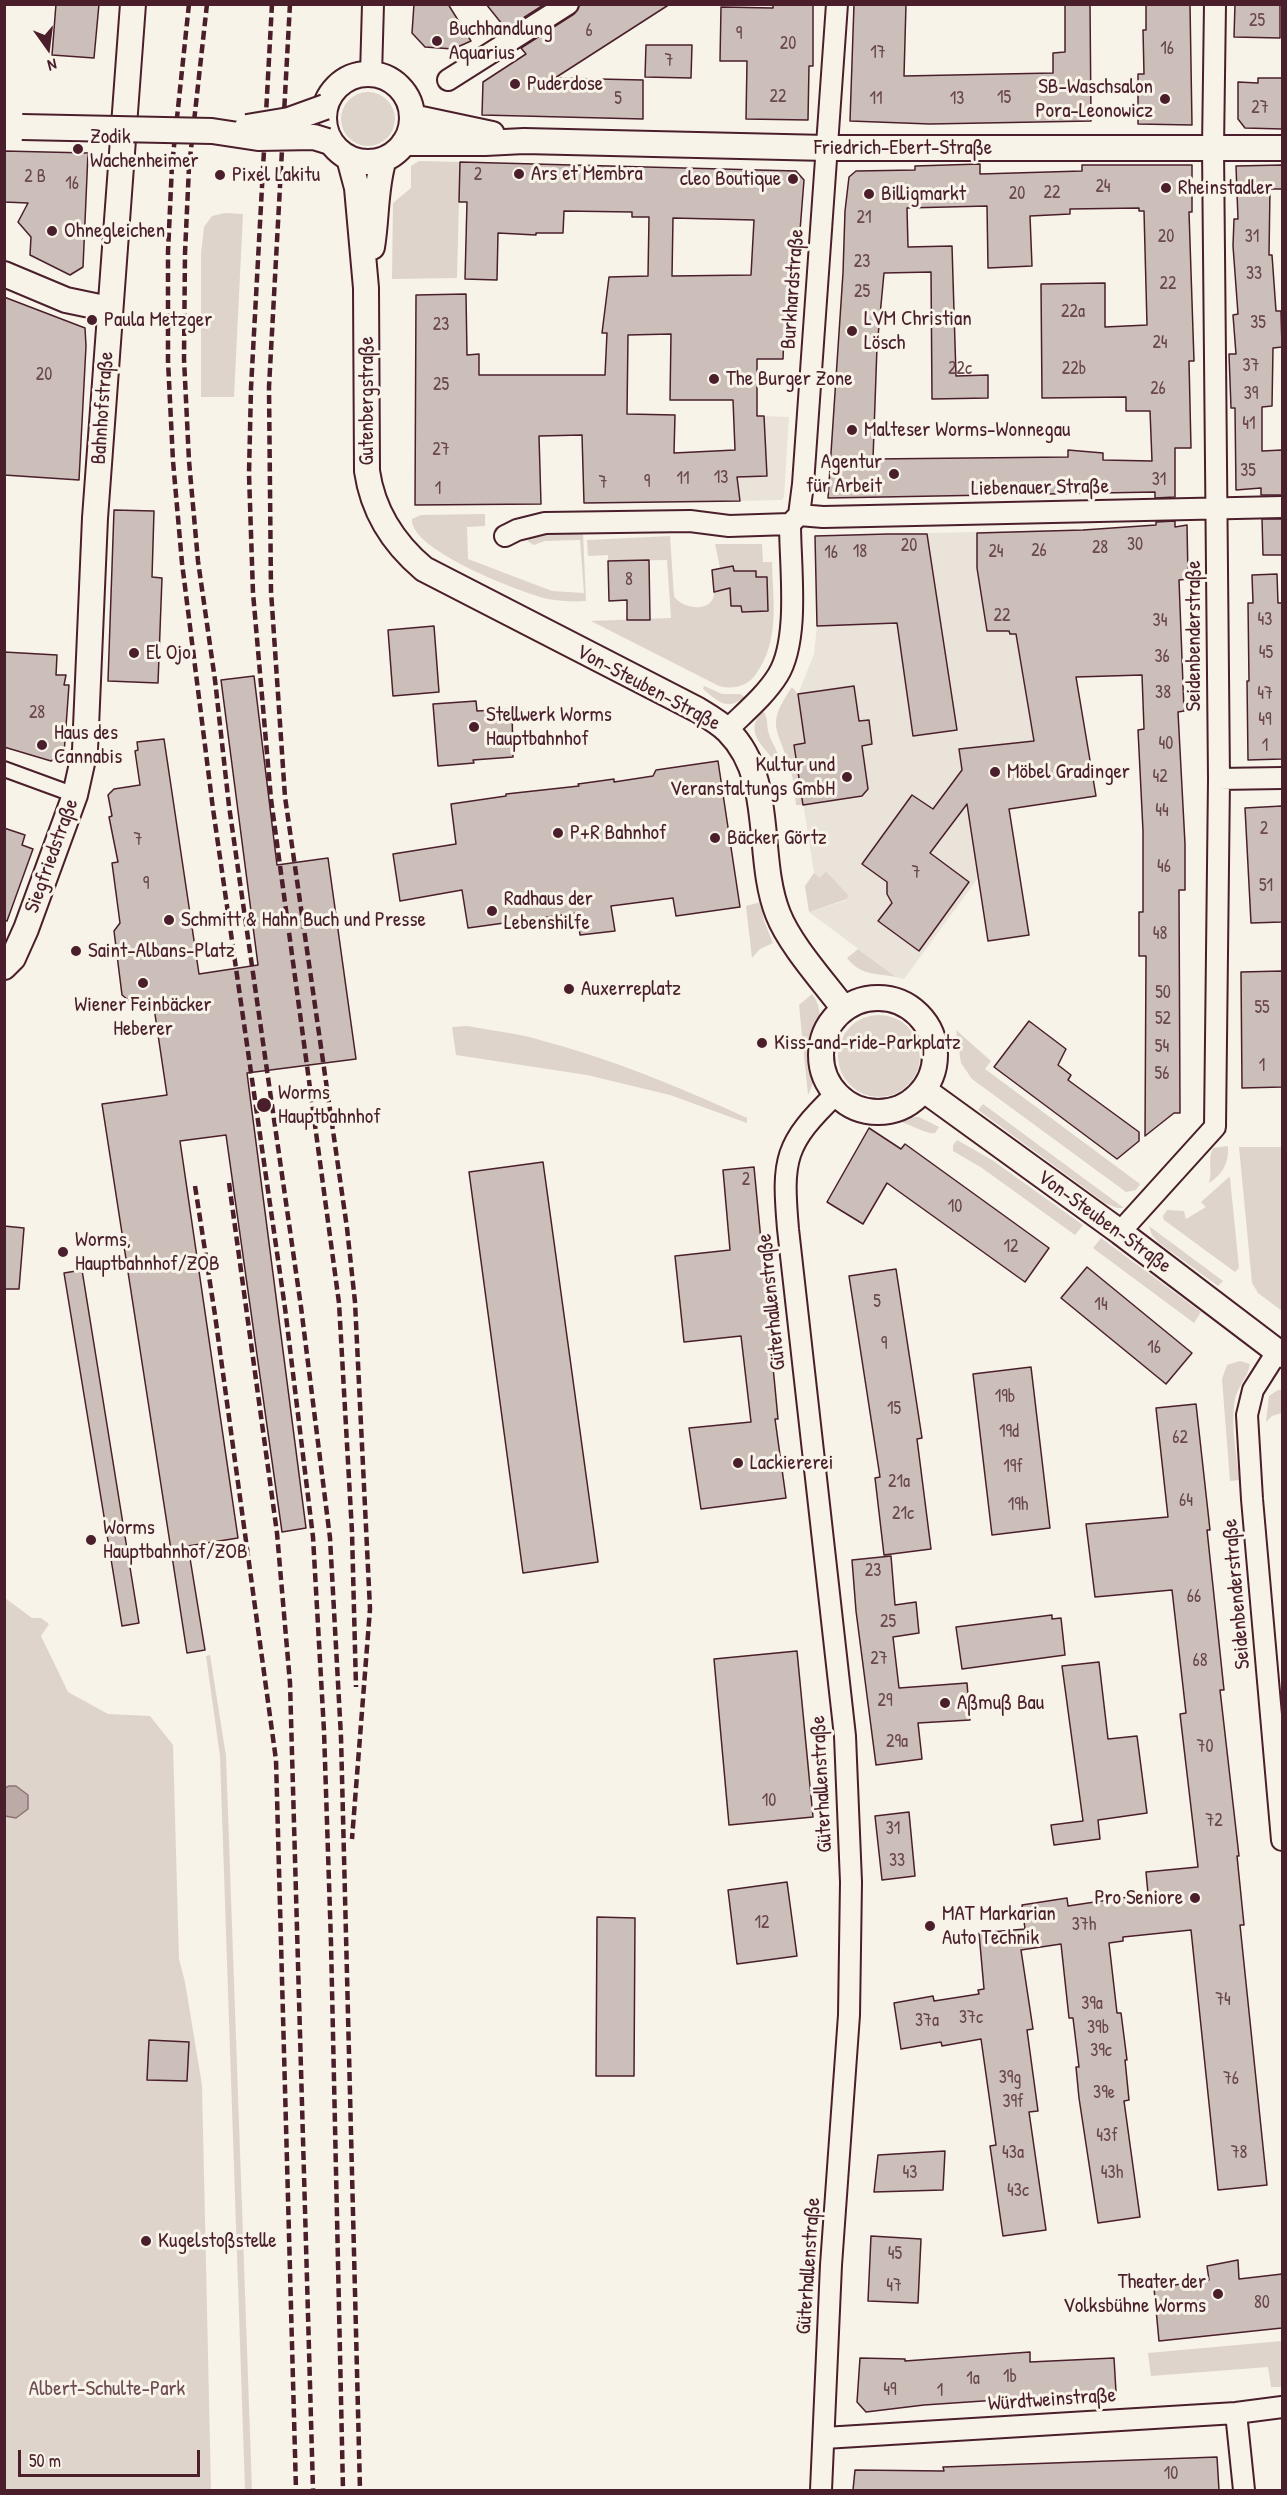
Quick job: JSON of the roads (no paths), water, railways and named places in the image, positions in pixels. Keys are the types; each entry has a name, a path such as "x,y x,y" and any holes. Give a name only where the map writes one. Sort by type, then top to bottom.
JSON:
{"street":[{"name":"Bahnhofstraße","path":"87,668 109,309 123,156 133,4"},
{"path":"371,75 373,4"},
{"path":"448,80 568,4"},
{"name":"Burkhardstraße","path":"728,730 773,681 787,654 792,624 794,519 827,148 837,4"},
{"name":"Seidenbenderstraße","path":"1120,1232 1215,1127 1219,779 1213,148 1215,4"},
{"path":"13,126 212,132 258,138 314,137 337,149 366,162 392,155 409,135 412,117 407,98 399,87 382,77 359,75 344,82 332,92 325,107 326,132 337,149"},
{"path":"212,132 289,120 325,107"},
{"name":"Friedrich-Ebert-Straße","path":"412,117 524,141"},
{"name":"Friedrich-Ebert-Straße","path":"404,142 524,141 827,148 1282,148"},
{"name":"Gutenbergstraße","path":"337,149 357,188 366,288 367,471 370,492 378,513"},
{"name":"Gutenbergstraße","path":"366,288 378,211 378,182 384,159"},
{"path":"4,274 66,300 109,309"},
{"name":"Liebenauer Straße","path":"505,537 517,530 545,523 690,521 729,526 823,517 1282,507"},
{"name":"Von-Steuben-Straße","path":"378,513 397,544 424,569 698,710 728,730 739,744 753,772 772,895 778,915 794,941 844,1009"},
{"name":"Siegfriedstraße","path":"4,967 13,958 26,929 75,795 85,750 87,668"},
{"path":"4,769 75,795"},
{"path":"1219,779 1282,778"},
{"path":"885,999 906,1005 922,1019 933,1038 935,1049 933,1070 924,1090 907,1105 886,1112 864,1111 854,1107 836,1094 825,1076 822,1066 822,1045 829,1026 844,1009 863,1000 885,999"},
{"name":"Von-Steuben-Straße","path":"924,1090 1120,1232 1280,1354"},
{"name":"Güterhallenstraße","path":"821,2490 831,2265 849,2015 850,1871 845,1736 788,1229 785,1179 789,1152 814,1115 836,1094"},
{"name":"Seidenbenderstraße","path":"1280,1354 1253,1390 1247,1415 1252,1499 1282,1840"},
{"name":"Würdtweinstraße","path":"824,2438 1236,2413 1282,2407"},
{"path":"1236,2413 1244,2490"}],"railway":[{"path":"189,4 172,165 168,252 168,361 173,461 182,563 213,809 285,1308 313,1537 324,1731 331,1943 343,2490"},
{"path":"207,4 189,167 185,253 184,359 189,461 198,561 215,680 229,806 301,1307 330,1538 341,1737 360,2490"},
{"path":"272,4 251,388 249,474 253,593 271,799 339,1303 352,1532 356,1687"},
{"path":"290,4 269,387 271,591 285,797 347,1228 355,1302 370,1609 352,1839"},
{"path":"229,1183 277,1533 290,1683 313,2490"},
{"path":"195,1186 276,1760 296,2490"}],"place":[{"name":"Buchhandlung Aquarius","path":"437,41"},
{"name":"Puderdose","path":"515,84"},
{"name":"SB-Waschsalon Pora-Leonowicz","path":"1165,99"},
{"name":"Zodik Wachenheimer","path":"78,149"},
{"name":"Ars et Membra","path":"519,174"},
{"name":"Pixel Lakitu","path":"220,175"},
{"name":"cleo Boutique","path":"793,179"},
{"name":"Rheinstadler","path":"1166,188"},
{"name":"Billigmarkt","path":"869,194"},
{"name":"Ohnegleichen","path":"52,231"},
{"name":"Paula Metzger","path":"92,320"},
{"name":"LVM Christian Lösch","path":"852,331"},
{"name":"The Burger Zone","path":"714,379"},
{"name":"Malteser Worms-Wonnegau","path":"852,430"},
{"name":"Agentur für Arbeit","path":"894,474"},
{"name":"El Ojo","path":"134,653"},
{"name":"Stellwerk Worms Hauptbahnhof","path":"474,727"},
{"name":"Haus des Cannabis","path":"42,745"},
{"name":"Möbel Gradinger","path":"995,772"},
{"name":"Kultur und Veranstaltungs GmbH","path":"847,777"},
{"name":"P+R Bahnhof","path":"558,833"},
{"name":"Bäcker Görtz","path":"715,838"},
{"name":"Radhaus der Lebenshilfe","path":"492,911"},
{"name":"Schmitt & Hahn Buch und Presse","path":"169,920"},
{"name":"Saint-Albans-Platz","path":"76,951"},
{"name":"Wiener Feinbäcker Heberer","path":"143,983"},
{"name":"Auxerreplatz","path":"569,989"},
{"name":"Kiss-and-ride-Parkplatz","path":"762,1043"},
{"name":"Worms Hauptbahnhof","path":"264,1105"},
{"name":"Worms, Hauptbahnhof/ZOB","path":"63,1252"},
{"name":"Lackiererei","path":"738,1463"},
{"name":"Worms Hauptbahnhof/ZOB","path":"91,1540"},
{"name":"Aßmuß Bau","path":"945,1703"},
{"name":"Pro Seniore","path":"1195,1898"},
{"name":"MAT Markarian Auto Technik","path":"930,1926"},
{"name":"Kugelstoßstelle","path":"146,2241"},
{"name":"Theater der Volksbühne Worms","path":"1218,2294"}],"park label":[{"name":"Albert-Schulte-Park","path":"107,2389"}]}
